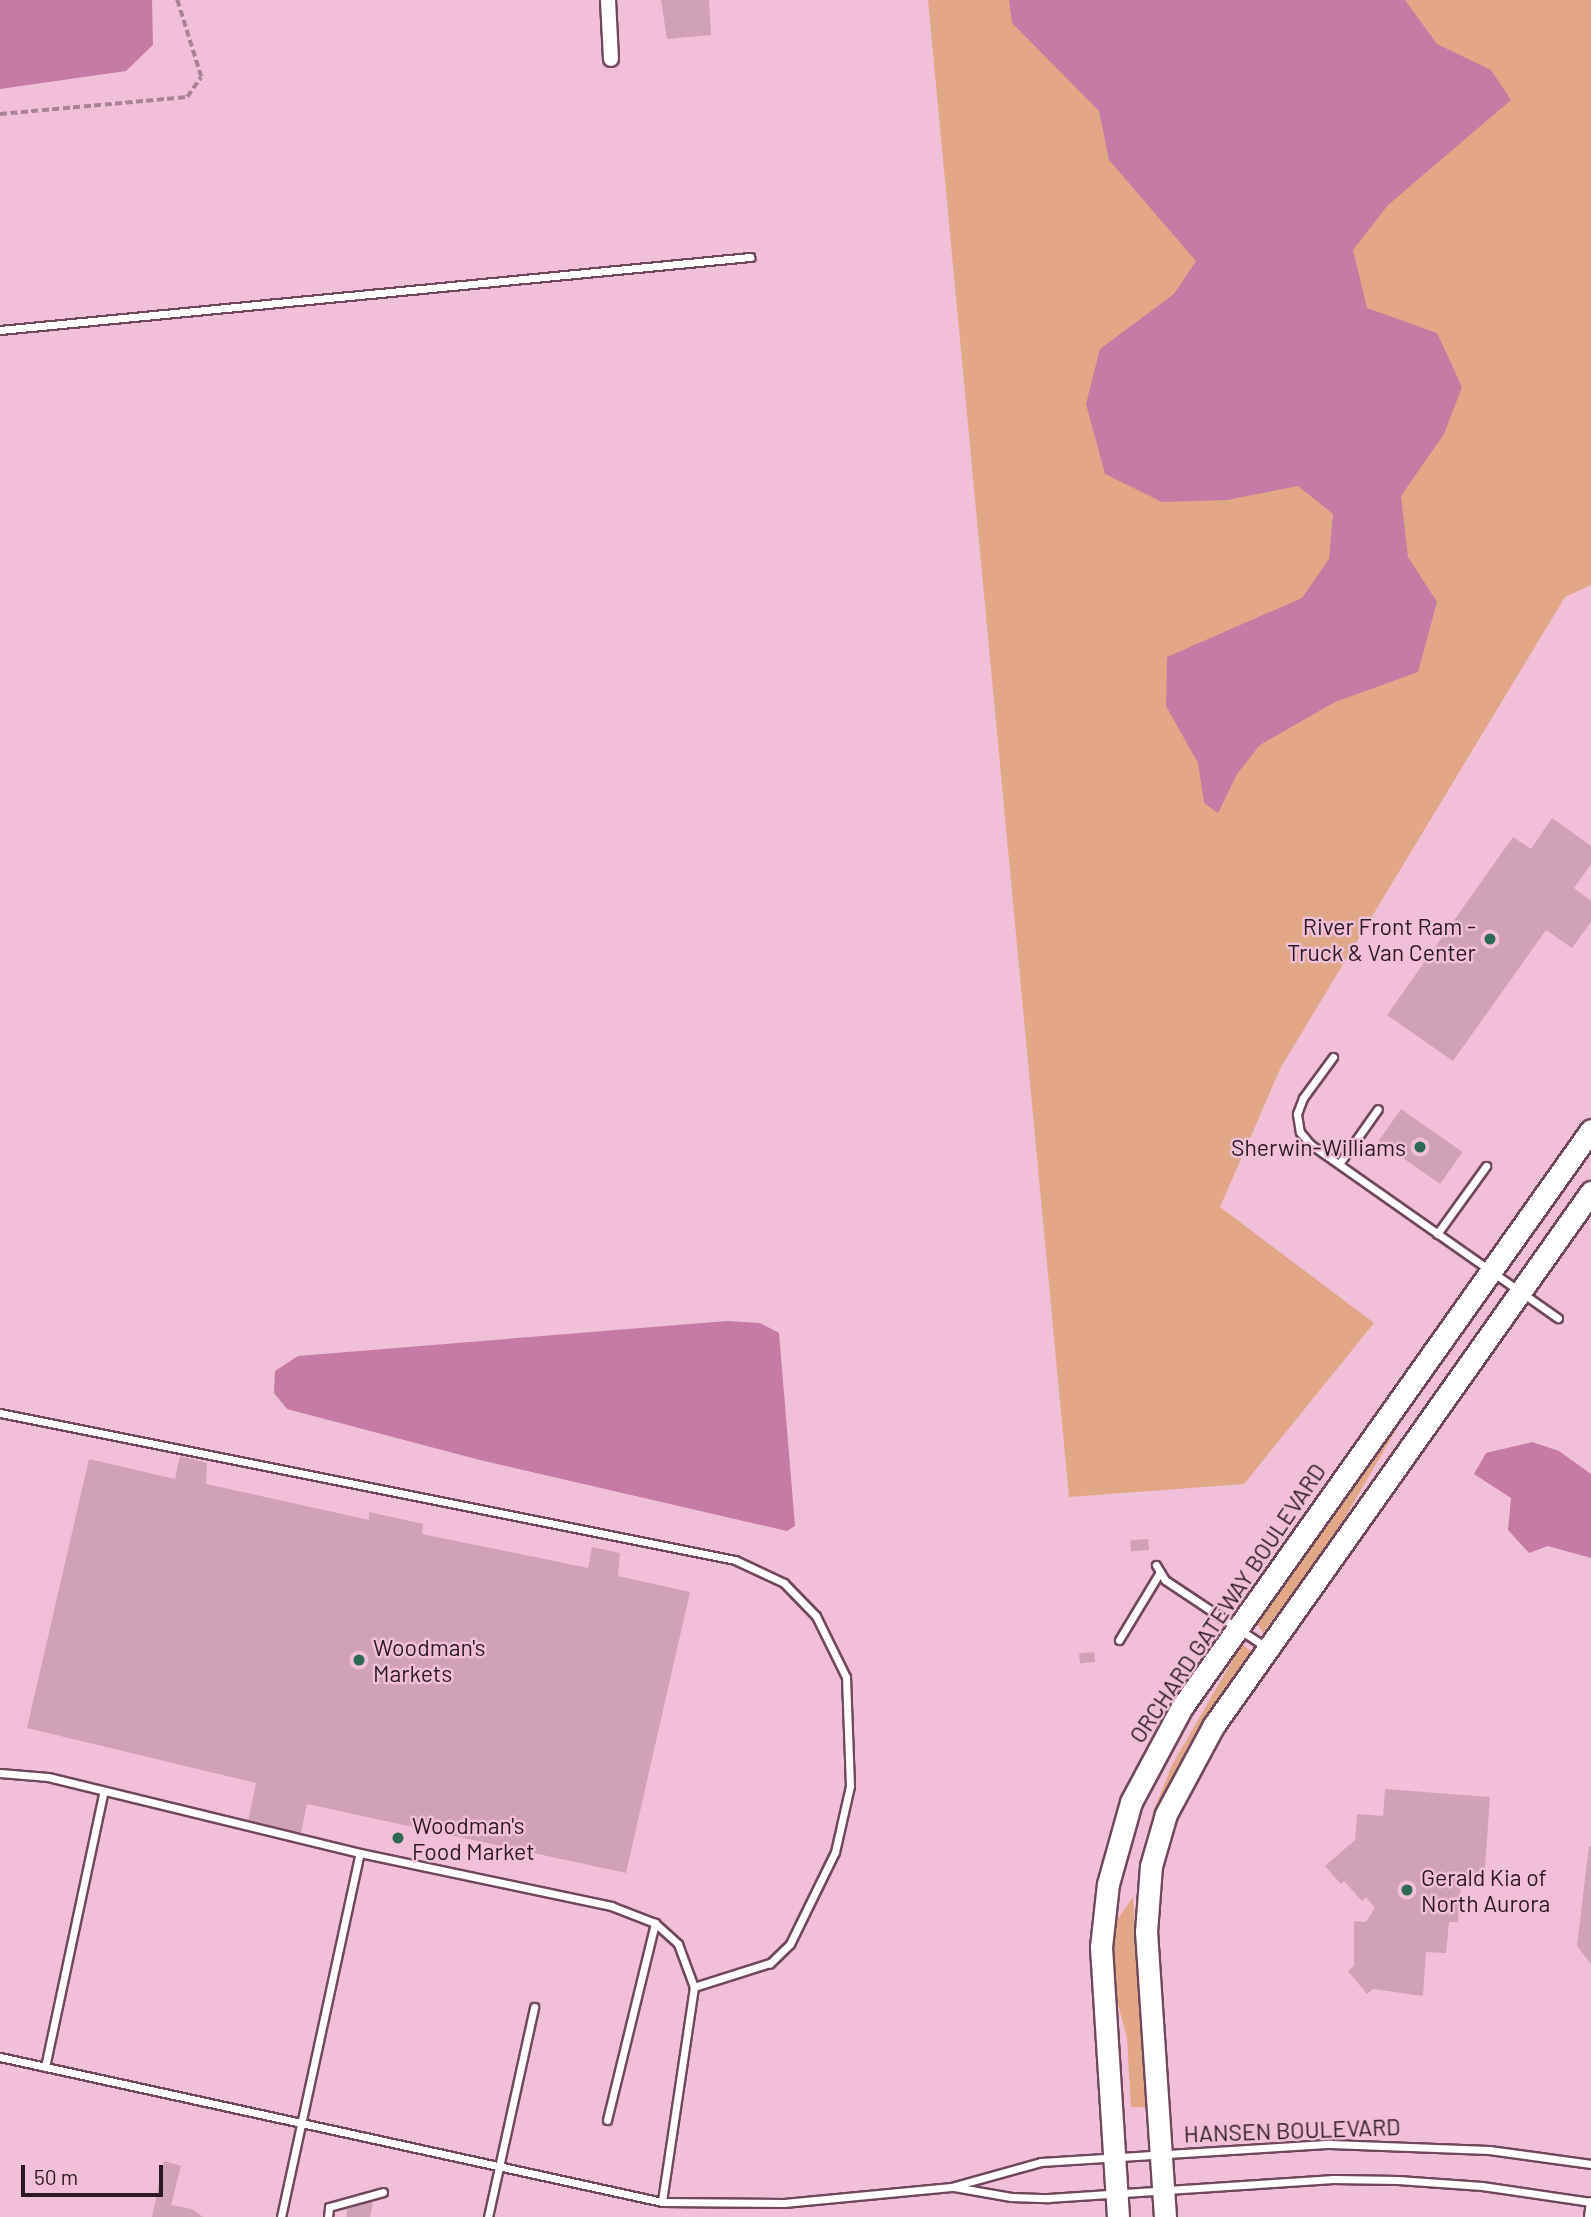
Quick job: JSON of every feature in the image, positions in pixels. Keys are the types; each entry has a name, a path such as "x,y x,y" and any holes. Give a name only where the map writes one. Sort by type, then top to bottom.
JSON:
{"street":[{"path":"608,0 611,59"},
{"name":"ORCHARD GATEWAY BOULEVARD","path":"1118,2207 1101,1980 1103,1919 1114,1856 1131,1802 1154,1753 1238,1628 1591,1129"},
{"path":"1165,2217 1146,1965 1152,1866 1166,1814 1190,1765 1269,1649 1591,1192"}],"lane":[{"path":"0,330 750,257"},
{"path":"1334,1056 1297,1114 1300,1132 1339,1164 1558,1318"},
{"path":"1339,1164 1378,1109"},
{"path":"1437,1234 1486,1166"},
{"path":"0,1413 735,1560 784,1583 816,1616 846,1677 850,1786 835,1852 790,1944 770,1963 694,1987"},
{"path":"1119,1640 1158,1569 1165,1580 1269,1649"},
{"path":"0,1773 48,1777 103,1794 360,1853 611,1906 655,1923 678,1944 694,1987 662,2202"},
{"path":"45,2067 103,1794"},
{"path":"281,2217 360,1853"},
{"path":"607,2120 655,1923"},
{"path":"488,2217 534,2007"},
{"path":"0,2057 662,2202 784,2203 951,2187 1011,2197 1118,2207 1163,2193 1333,2179 1398,2180 1591,2202 1588,2217"},
{"name":"HANSEN BOULEVARD","path":"951,2187 1019,2166 1114,2157 1402,2144 1591,2164"},
{"path":"328,2217 329,2207 383,2192"}],"path":[{"path":"0,114 187,97 201,77 177,0"}],"shaded area":[{"path":"0,0 152,0 153,45 126,71 0,89"},
{"path":"928,0 1591,0 1591,585 1565,597 1281,1067 1220,1207 1374,1323 1244,1484 1069,1497"},
{"path":"1009,0 1405,0 1437,44 1491,70 1511,100 1388,205 1353,250 1367,308 1437,333 1462,387 1444,434 1401,496 1408,557 1437,602 1418,672 1335,702 1260,745 1237,774 1218,813 1204,803 1198,763 1166,706 1167,657 1302,598 1329,559 1333,514 1298,486 1227,500 1162,502 1105,474 1086,404 1100,349 1174,294 1196,261 1109,160 1099,111 1012,23"},
{"path":"727,1321 760,1323 779,1333 795,1526 787,1531 480,1460 287,1409 274,1393 275,1371 298,1356"},
{"path":"1393,1429 1396,1430 1334,1536 1263,1633 1256,1622"},
{"path":"1532,1442 1559,1451 1591,1474 1591,1558 1548,1546 1529,1553 1508,1530 1511,1498 1474,1474 1486,1453"},
{"path":"1242,1644 1252,1652 1190,1743 1150,1820 1172,1765"},
{"path":"1133,1897 1146,2107 1131,2107 1127,2038 1112,1982 1113,1926"}],"building":[{"path":"661,0 709,0 711,35 667,39"},
{"name":"River Front Ram - Truck & Van Center","path":"1552,818 1591,846 1591,864 1574,888 1591,901 1591,922 1572,948 1546,930 1453,1061 1387,1015 1513,837 1531,849"},
{"name":"Sherwin-Williams","path":"1401,1109 1462,1152 1440,1184 1379,1141"},
{"name":"Woodman's Markets","path":"180,1456 207,1463 206,1484 369,1520 369,1512 423,1524 422,1534 588,1568 592,1547 620,1553 618,1576 690,1592 626,1873 307,1804 301,1833 248,1821 256,1783 27,1728 89,1459 175,1479"},
{"path":"1148,1539 1149,1550 1131,1552 1130,1541"},
{"path":"1094,1652 1095,1662 1080,1664 1079,1654"},
{"name":"Gerald Kia of North Aurora","path":"1385,1789 1490,1797 1484,1882 1461,1880 1458,1922 1449,1922 1446,1953 1426,1952 1423,1996 1373,1989 1367,1994 1348,1971 1354,1966 1354,1921 1366,1922 1375,1908 1366,1897 1362,1901 1344,1881 1341,1884 1325,1866 1355,1840 1357,1814 1383,1816"},
{"path":"1591,1846 1591,1964 1577,1946"},
{"path":"164,2161 181,2166 171,2205 192,2209 203,2217 152,2217"},
{"path":"367,2198 373,2204 370,2217 346,2217 348,2206"}],"place":[{"name":"River Front Ram - Truck & Van Center","path":"1490,939"},
{"name":"Sherwin-Williams","path":"1420,1147"},
{"name":"Woodman's Markets","path":"359,1660"},
{"name":"Woodman's Food Market","path":"398,1838"},
{"name":"Gerald Kia of North Aurora","path":"1407,1890"}]}
